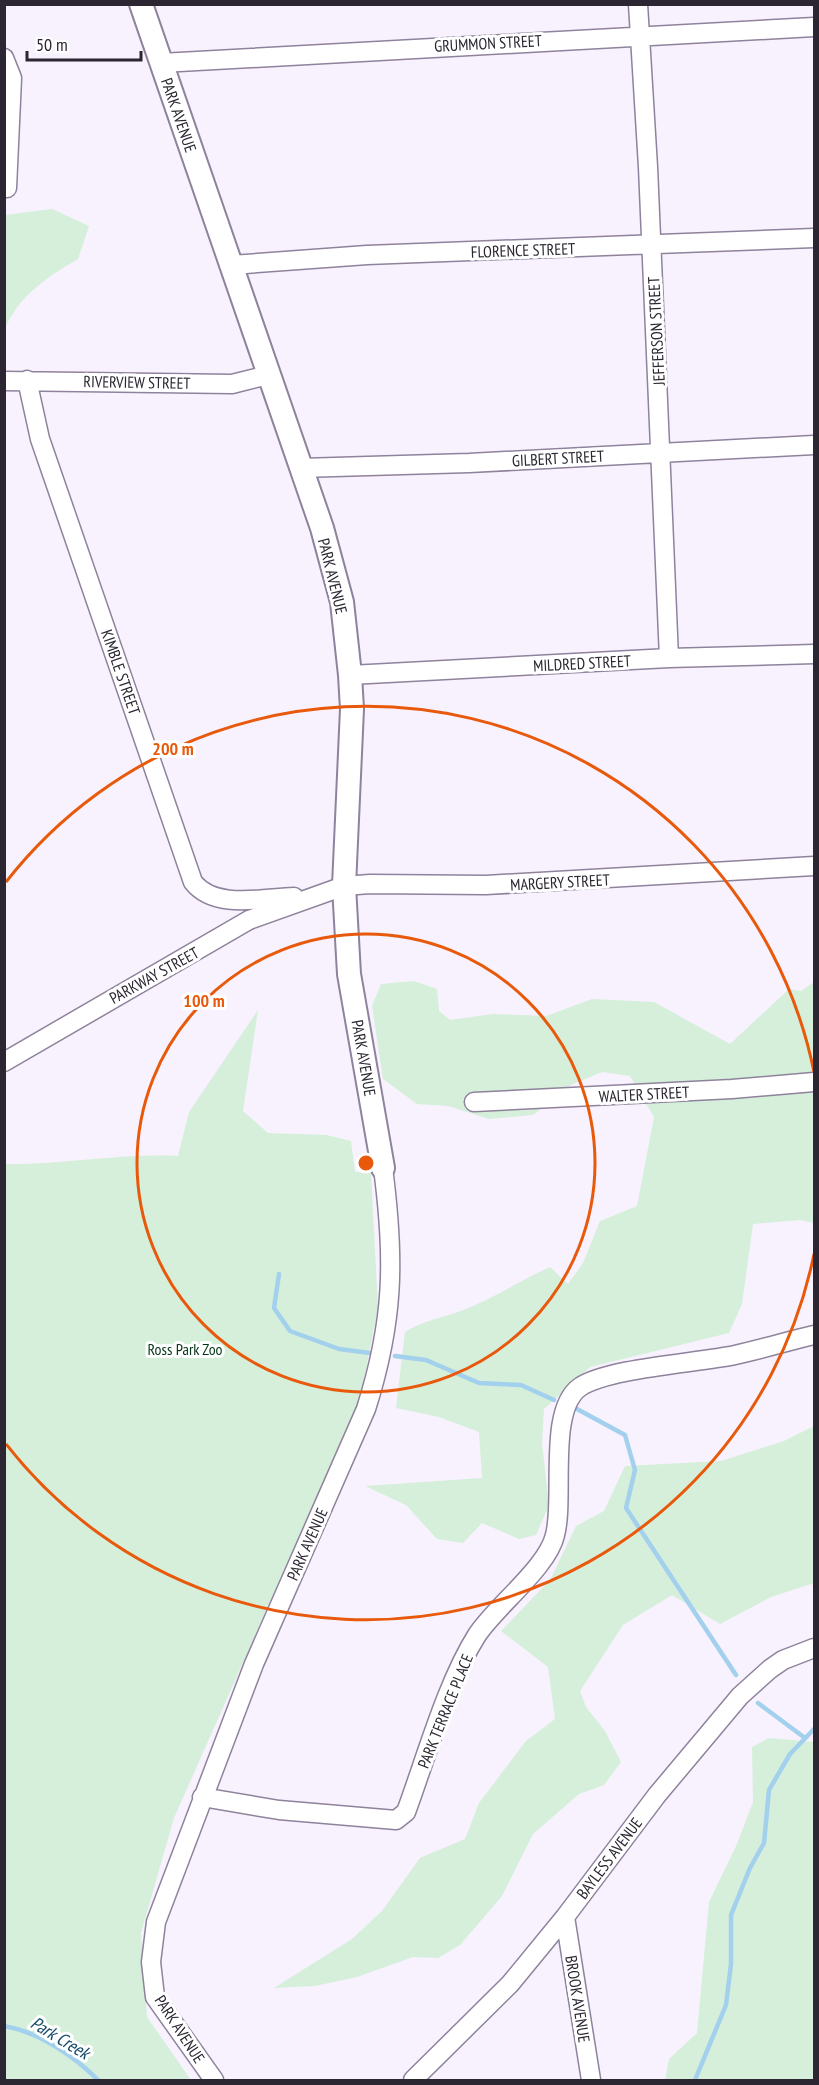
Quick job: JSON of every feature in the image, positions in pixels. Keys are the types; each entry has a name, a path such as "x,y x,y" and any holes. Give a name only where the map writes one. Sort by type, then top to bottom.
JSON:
{"street":[{"name":"PARK AVENUE","path":"141,4 336,574 345,622 352,709 344,886 349,974 389,1207 392,1260 385,1343 366,1409 254,1664 156,1922 151,1962 155,1997 214,2080"},
{"name":"JEFFERSON STREET","path":"638,4 652,245 669,658"},
{"name":"GRUMMON STREET","path":"161,63 814,27"},
{"path":"4,58 12,78 7,188"},
{"name":"FLORENCE STREET","path":"231,265 368,255 814,238"},
{"name":"RIVERVIEW STREET","path":"4,381 232,384 268,375"},
{"name":"KIMBLE STREET","path":"27,380 40,439 193,882 209,897 228,899 308,897"},
{"name":"GILBERT STREET","path":"301,468 814,445"},
{"name":"MILDRED STREET","path":"350,675 669,658 814,654"},
{"name":"MARGERY STREET","path":"308,897 344,886 370,884 498,885 814,866"},
{"name":"PARKWAY STREET","path":"4,1062 249,920 308,897"},
{"name":"WALTER STREET","path":"474,1102 732,1089 814,1082"},
{"name":"PARK TERRACE PLACE","path":"202,1797 279,1810 396,1820 406,1812 458,1671 478,1635 539,1564 555,1538 560,1506 561,1422 566,1403 578,1389 606,1377 735,1355 814,1335"},
{"name":"BAYLESS AVENUE","path":"413,2080 510,1984 565,1917 657,1795 740,1696 783,1660 814,1648"},
{"name":"BROOK AVENUE","path":"565,1917 591,2080"}],"green space":[{"path":"52,209 89,226 78,259 27,296 11,316 5,328 5,215"},
{"path":"414,981 437,989 439,1011 450,1020 493,1014 546,1016 592,999 654,1002 730,1044 789,989 801,991 814,982 814,1223 800,1220 753,1224 742,1304 729,1333 590,1367 544,1409 542,1443 549,1505 536,1535 519,1539 482,1523 463,1543 437,1539 406,1505 365,1486 482,1478 479,1432 439,1417 396,1408 405,1332 420,1324 477,1304 550,1267 568,1284 583,1263 600,1221 637,1206 654,1117 630,1076 602,1072 571,1085 533,1115 489,1119 448,1106 417,1104 383,1079 372,1006 381,984"},
{"name":"Ross Park Zoo","path":"258,1010 243,1111 268,1133 326,1135 351,1141 355,1172 371,1173 378,1308 360,1399 174,1818 141,1933 147,2017 191,2080 5,2080 5,1164 135,1156 178,1156 189,1112"},
{"path":"814,1426 814,1583 771,1597 720,1624 672,1595 623,1625 580,1691 586,1707 605,1731 621,1762 604,1785 579,1794 533,1834 502,1896 460,1945 438,1958 413,1957 357,1977 315,1986 274,1988 352,1939 382,1911 420,1858 465,1839 479,1803 526,1741 555,1719 548,1667 501,1631 550,1580 576,1526 604,1511 625,1466 721,1461 784,1441"},
{"path":"769,1738 814,1742 814,2080 665,2080 669,2059 697,2033 709,1902 737,1844 753,1802 752,1747"}],"waterway":[{"path":"279,1274 274,1308 290,1331 339,1349 370,1353"},
{"path":"395,1356 426,1360 479,1383 521,1385 554,1400"},
{"path":"577,1409 625,1435 635,1470 626,1508 736,1675"},
{"path":"758,1703 805,1738"},
{"path":"695,2080 726,2005 731,1964 731,1915 750,1868 764,1843 769,1790 790,1754 814,1729"},
{"name":"Park Creek","path":"4,2026 43,2039 78,2062 98,2080"}]}
